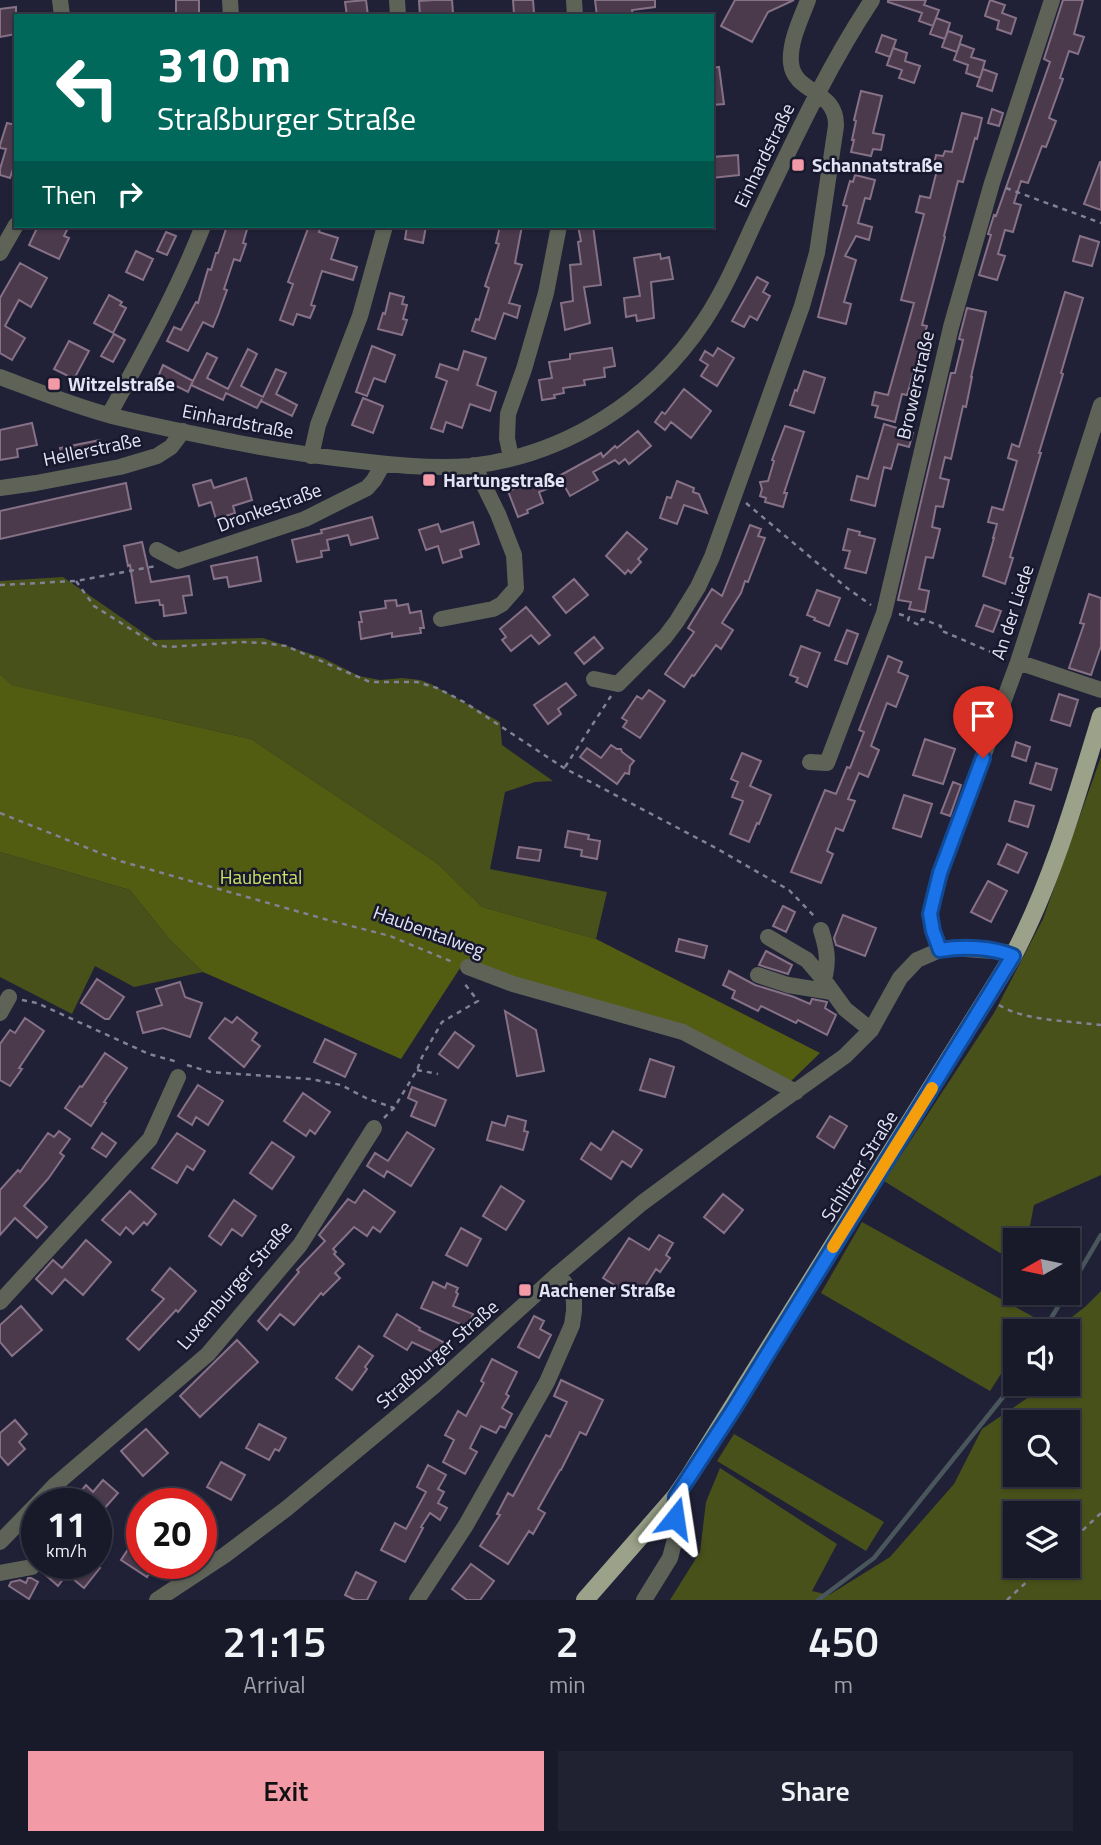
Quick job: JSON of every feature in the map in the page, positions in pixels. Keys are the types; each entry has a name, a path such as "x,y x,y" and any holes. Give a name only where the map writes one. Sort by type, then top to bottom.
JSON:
{"main road":[{"name":"Schlitzer Straße","path":"585,1600 676,1497 733,1410 1013,956 1049,877 1101,716"}],"street":[{"name":"Einhardstraße","path":"808,0 793,44 792,67 798,79 818,94"},
{"name":"Einhardstraße","path":"5,382 109,415 311,456 383,464 446,467 511,458 553,445 599,422 643,390 696,332 715,304 802,123 853,29 872,0"},
{"name":"Browerstraße","path":"810,762 827,763 884,613 951,327 992,183 1052,0"},
{"path":"594,679 618,684 665,638 691,599 712,557 802,306 817,253 836,119 832,106 818,94"},
{"path":"0,253 14,228"},
{"path":"109,415 170,302 202,228"},
{"path":"311,456 318,425 360,316 383,228"},
{"path":"511,458 507,438 508,414 524,369 545,293 559,228"},
{"name":"An der Liede","path":"940,950 930,914 940,873 1018,662 1101,405"},
{"name":"Hellerstraße","path":"0,488 120,467 157,456 171,447 183,431"},
{"name":"Dronkestraße","path":"178,561 305,519 367,488 383,464"},
{"path":"441,620 494,609 516,588 514,555 474,465"},
{"path":"157,550 178,561"},
{"path":"1018,662 1101,690"},
{"path":"821,930 826,945 828,986"},
{"path":"768,937 807,960 845,1010 871,1030"},
{"name":"Straßburger Straße","path":"157,1600 225,1555 286,1509 433,1387 558,1274 642,1203 845,1056 871,1030 900,978 917,960 951,948 976,948 1013,956"},
{"name":"Haubentalweg","path":"461,973 513,984 683,1032 796,1092"},
{"path":"758,975 788,985 828,986"},
{"path":"0,1013 9,997"},
{"path":"0,1302 150,1139 178,1077"},
{"name":"Luxemburger Straße","path":"54,1488 208,1354 300,1245 374,1128"},
{"path":"416,1600 480,1501 547,1382 572,1325 574,1300 558,1274"},
{"path":"644,1600 670,1558 675,1539 676,1497"},
{"name":"Luxemburger Straße","path":"0,1542 21,1520"},
{"path":"0,1573 21,1569"}],"path":[{"path":"992,183 1101,223"},
{"path":"736,494 847,588 884,613 901,614 919,625 922,619 941,626 940,630 949,635 997,655"},
{"path":"0,585 76,581 178,561"},
{"path":"76,581 94,606 156,645 169,647 240,642 286,646 370,682 417,682 457,697 564,768 789,890 809,910 821,930"},
{"path":"564,768 618,684"},
{"name":"Haubentalweg","path":"0,813 120,861 390,936 446,960 461,973"},
{"path":"374,1128 394,1108 442,1022 478,1001 461,973 446,960"},
{"path":"9,997 37,1003 149,1054 210,1072 310,1079 341,1085 394,1108"},
{"path":"988,998 1007,1010 1024,1016 1101,1025"},
{"path":"417,1070 438,1074"},
{"path":"1080,1533 1101,1513"},
{"path":"1007,1600 1031,1578"}],"green space":[{"path":"63,577 154,640 263,638 323,658 359,676 380,680 420,680 500,722 502,745 553,781 535,782 505,792 490,869 607,892 596,939 482,907 437,863 251,739 10,685 0,674 0,581"},
{"name":"Haubental","path":"0,674 11,685 251,739 437,863 482,907 596,939 820,1053 789,1083 694,1033 462,965 401,1059 203,972 170,940 130,890 0,852"},
{"path":"1101,757 1101,1175 1034,1205 1030,1228 1003,1228 1003,1253 1000,1253 884,1181 994,1013 1043,919"},
{"path":"0,852 130,890 170,940 203,972 134,987 95,966 72,1014 0,977"},
{"path":"862,1222 1003,1300 1003,1306 1014,1306 1037,1319 1003,1319 1003,1371 990,1391 821,1293"},
{"path":"1101,1291 1101,1600 670,1600 700,1552 706,1502 720,1468 837,1544 812,1591 829,1595 890,1557 954,1484 982,1429 1003,1415 1003,1487 1080,1487 1080,1410 1010,1410 1030,1396 1080,1396 1080,1319 1070,1319"},
{"path":"734,1434 884,1522 866,1551 717,1461"}],"building":[{"path":"176,0 199,0 199,14 176,14"},
{"path":"366,0 368,14 347,14 345,2"},
{"path":"452,0 453,13 420,14 419,1"},
{"path":"513,0 533,0 534,13 514,14"},
{"path":"595,0 655,0 655,7 632,10 633,14 597,14"},
{"path":"735,0 794,0 768,12 752,42 721,26"},
{"path":"888,0 926,0 924,5 939,10 933,26 919,21 922,13"},
{"path":"990,0 1005,5 1002,13 1016,18 1011,34 997,29 999,21 985,16"},
{"path":"1063,0 1083,0 1074,34 1084,37 1078,54 1069,51 1060,78 1063,79 1049,118 1056,121 1046,147 1042,146 1028,183 1021,181 1014,203 1021,205 1013,232 1005,230 998,254 1005,256 997,280 979,275 991,235 988,234 1050,62 1044,59"},
{"path":"16,7 14,34 0,37 0,9"},
{"path":"936,18 950,23 945,39 930,34"},
{"path":"948,31 962,36 957,52 942,47"},
{"path":"882,35 896,40 890,57 876,52"},
{"path":"960,44 974,49 971,57 985,61 980,78 966,73 968,65 954,60"},
{"path":"893,48 907,53 905,61 920,66 914,83 899,78 902,70 887,65"},
{"path":"719,67 724,104 714,105 714,68"},
{"path":"983,69 997,74 992,91 977,86"},
{"path":"861,91 882,96 873,133 884,135 881,150 873,149 871,156 851,152 854,120"},
{"path":"992,109 1003,113 999,126 988,123"},
{"path":"962,113 982,118 963,182 958,181 922,325 927,326 907,395 902,394 895,422 875,417 878,406 872,405 875,392 888,395 914,303 901,300 924,214 916,212 920,196 930,198 937,170 933,169 936,155 943,156 945,151 952,152"},
{"path":"7,123 14,125 14,166 10,178 0,175 6,149 0,148"},
{"path":"738,155 739,175 714,178 714,157"},
{"path":"1101,162 1101,210 1084,204"},
{"path":"855,175 875,180 870,199 865,198 858,223 872,227 869,240 856,236 845,256 856,260 844,302 851,304 846,324 818,317 847,206 843,205 850,181 853,182"},
{"path":"37,228 68,228 64,236 69,238 59,259 29,245"},
{"path":"226,228 247,228 243,243 246,244 240,261 234,259 224,289 227,290 213,327 203,322 188,351 167,341 174,327 181,330 196,302 198,303 208,269 211,270"},
{"path":"308,228 320,228 319,232 338,238 331,259 357,267 353,280 322,271 311,305 315,306 310,318 297,314 293,325 280,320 293,284 288,282"},
{"path":"407,228 426,228 423,243 405,239"},
{"path":"500,228 522,228 515,263 522,265 509,303 520,306 517,318 504,313 495,339 472,331 476,319 479,320 489,288 485,286 499,244 496,243"},
{"path":"578,228 593,228 601,285 584,287 590,323 565,330 561,303 573,301 570,265 581,264 578,242 581,241"},
{"path":"166,232 176,236 167,255 157,251"},
{"path":"1080,236 1099,242 1092,266 1073,261"},
{"path":"136,251 153,259 143,280 126,272"},
{"path":"660,254 661,259 669,257 673,279 651,282 654,318 637,321 636,315 626,317 624,298 640,296 634,258"},
{"path":"20,263 47,278 31,307 19,300 5,326 25,338 12,360 0,353 0,298"},
{"path":"757,277 768,283 763,292 770,296 757,320 750,316 744,327 732,321"},
{"path":"1065,292 1083,298 1010,557 1013,558 1005,584 983,576 997,524 988,522 992,507 1003,510 1017,461 1008,458 1012,444 1019,447"},
{"path":"390,293 404,297 402,304 407,305 403,319 407,320 402,335 378,329"},
{"path":"109,295 122,302 120,305 126,308 113,333 94,323"},
{"path":"967,308 986,312 966,407 963,406 951,459 945,457 940,478 949,480 943,507 936,506 932,527 940,529 933,558 926,557 919,589 929,591 925,612 909,609 911,602 898,600 951,373 955,373 963,340 959,339"},
{"path":"114,334 125,340 113,362 101,356"},
{"path":"69,341 89,351 74,379 54,369"},
{"path":"372,346 395,355 385,382 374,378 367,396 356,392"},
{"path":"612,348 615,366 604,368 605,377 584,380 585,385 563,388 564,393 542,400 539,380 552,378 549,362 570,359 570,354"},
{"path":"718,348 734,358 717,386 701,376 708,365 700,360 705,351 713,356"},
{"path":"248,349 257,354 241,386 263,397 276,369 286,373 276,394 297,405 292,416 261,401 262,399 257,408 226,393 223,400 191,385 207,353 217,358 207,378 228,389"},
{"path":"464,351 486,358 477,385 496,392 490,411 470,404 462,428 446,422 443,432 431,428 447,381 436,377 440,364 458,370"},
{"path":"163,365 193,381 188,392 158,377"},
{"path":"804,371 825,378 814,413 790,405"},
{"path":"684,389 711,411 691,438 671,422 665,430 655,422 662,412 665,414"},
{"path":"363,398 383,406 373,433 352,425"},
{"path":"32,423 37,445 17,449 18,457 0,460 0,430"},
{"path":"884,424 913,433 909,447 898,444 891,469 884,467 875,506 851,500 857,476 868,479"},
{"path":"785,426 804,432 784,493 787,493 783,507 765,502 766,498 760,496 760,482 768,481 774,461 772,460"},
{"path":"638,431 651,446 629,464 625,459 619,464 615,460 593,472 598,480 570,496 559,476 601,453 603,457"},
{"path":"100,440 103,452 63,461 60,448"},
{"path":"547,476 552,487 539,492 543,503 518,517 508,491"},
{"path":"246,478 252,500 233,506 235,513 216,519 211,502 199,506 193,485 211,480 214,488"},
{"path":"677,481 694,488 693,492 699,494 707,513 684,505 677,524 660,518 667,497 671,498"},
{"path":"126,483 131,509 0,539 0,511"},
{"path":"372,517 378,538 351,545 348,535 327,540 329,550 321,551 322,557 297,562 292,540"},
{"path":"473,522 479,544 460,550 462,557 443,563 438,546 426,550 419,530 438,524 441,532"},
{"path":"750,525 761,529 758,536 765,538 748,582 745,581 741,593 722,623 733,630 721,649 716,645 684,687 665,674 694,632 688,628 712,589 722,596"},
{"path":"848,529 875,539 866,573 845,568 850,551 843,550"},
{"path":"627,532 647,549 638,559 641,562 631,573 628,570 625,574 606,556"},
{"path":"142,542 151,582 189,576 192,595 183,596 186,613 164,616 163,605 160,605 159,600 136,603 124,546"},
{"path":"257,557 261,581 229,587 227,577 214,579 211,566"},
{"path":"574,579 588,595 566,613 553,597"},
{"path":"817,590 840,598 829,626 807,615"},
{"path":"1089,594 1101,598 1101,646 1091,675 1069,668 1084,624 1080,623"},
{"path":"396,600 397,606 408,604 410,613 421,611 424,628 420,628 421,633 392,637 392,633 361,639 360,612 386,608 385,601"},
{"path":"984,605 1001,611 993,632 976,626"},
{"path":"526,607 550,635 539,644 531,635 511,651 502,640 506,637 500,629"},
{"path":"847,630 858,634 847,664 835,660"},
{"path":"594,637 603,648 584,664 575,653"},
{"path":"801,646 820,653 807,687 796,682 798,678 790,675"},
{"path":"888,656 902,662 898,672 908,676 896,707 887,703 871,746 879,750 868,777 859,773 848,799 855,801 843,831 836,828 827,851 833,854 821,883 791,872 825,790 836,794 847,767 850,768 864,732 859,730"},
{"path":"566,683 576,695 558,709 561,714 548,724 534,705"},
{"path":"649,690 665,701 640,738 623,727 627,721 622,718 637,696 642,699"},
{"path":"1059,694 1078,700 1070,726 1051,720"},
{"path":"925,739 955,749 943,784 913,775"},
{"path":"1016,742 1030,747 1026,761 1012,756"},
{"path":"611,745 621,749 634,761 629,774 625,773 617,784 580,757 587,748 601,758"},
{"path":"742,753 761,761 750,786 771,795 749,842 730,834 743,801 732,797 738,782 731,779"},
{"path":"1036,763 1057,769 1051,790 1030,783"},
{"path":"953,782 961,785 950,816 941,813"},
{"path":"904,795 932,804 921,837 893,828"},
{"path":"1015,801 1034,806 1028,827 1009,821"},
{"path":"568,831 589,835 588,839 600,841 597,859 581,856 582,850 565,847"},
{"path":"1007,844 1027,853 1018,873 998,864"},
{"path":"519,847 541,850 539,861 517,858"},
{"path":"988,881 1007,891 991,922 971,912"},
{"path":"783,906 795,912 786,932 773,926"},
{"path":"843,915 876,928 865,956 836,945 834,938"},
{"path":"679,939 707,946 704,958 676,951"},
{"path":"766,951 792,965 788,974 759,965"},
{"path":"729,971 755,985 810,1004 812,999 827,1002 825,1008 836,1015 827,1035 798,1020 796,1023 761,1006 758,1011 732,998 735,991 723,985"},
{"path":"97,979 124,997 109,1019 81,1003"},
{"path":"180,982 185,997 202,1003 190,1037 163,1028 143,1033 137,1012 162,1005 156,989"},
{"path":"505,1011 536,1030 544,1071 517,1076"},
{"path":"237,1017 257,1033 252,1040 260,1046 244,1067 209,1038 225,1018 232,1023"},
{"path":"25,1018 44,1031 10,1086 0,1080 0,1044 10,1030 15,1033"},
{"path":"455,1032 474,1046 458,1068 439,1054"},
{"path":"325,1039 356,1054 345,1077 314,1062"},
{"path":"105,1053 127,1068 91,1126 65,1108"},
{"path":"650,1059 674,1067 665,1097 640,1090"},
{"path":"198,1085 223,1101 208,1125 196,1117 192,1125 178,1116"},
{"path":"412,1087 446,1100 435,1126 411,1116 417,1102 408,1098"},
{"path":"303,1093 330,1112 315,1134 310,1130 306,1136 284,1121"},
{"path":"508,1116 526,1121 524,1131 528,1132 523,1150 487,1140 492,1122 505,1126"},
{"path":"830,1116 847,1126 834,1148 817,1137"},
{"path":"59,1131 70,1139 60,1153 64,1156 24,1206 47,1227 37,1238 15,1218 0,1235 0,1190 18,1170 20,1172 48,1133 54,1137"},
{"path":"613,1131 642,1150 631,1167 622,1161 611,1179 581,1159 591,1143 601,1150"},
{"path":"407,1132 434,1149 411,1186 387,1171 384,1177 367,1166 375,1153 388,1161"},
{"path":"102,1133 116,1143 106,1157 92,1148"},
{"path":"177,1133 205,1151 193,1170 187,1166 177,1183 152,1168"},
{"path":"272,1142 294,1157 272,1189 250,1173"},
{"path":"501,1186 524,1201 506,1230 483,1216"},
{"path":"364,1190 395,1212 380,1232 373,1227 367,1236 354,1227 333,1249 336,1252 334,1254 344,1264 335,1273 340,1278 323,1295 321,1293 294,1325 280,1314 267,1330 258,1321 299,1272 297,1270 325,1241 319,1235 348,1199 355,1203"},
{"path":"130,1191 156,1214 147,1225 144,1222 133,1234 126,1227 120,1235 102,1220"},
{"path":"723,1194 743,1210 724,1233 704,1217"},
{"path":"234,1200 256,1216 242,1236 232,1229 221,1245 209,1236"},
{"path":"461,1228 481,1239 467,1266 446,1255"},
{"path":"659,1235 673,1243 666,1255 670,1258 660,1272 656,1269 637,1299 603,1278 629,1238 649,1250"},
{"path":"86,1240 111,1262 83,1295 65,1279 52,1294 36,1279 53,1260 62,1268"},
{"path":"170,1268 196,1291 139,1350 127,1339 164,1299 152,1290"},
{"path":"433,1282 445,1288 447,1283 458,1288 453,1306 473,1314 468,1327 421,1308"},
{"path":"21,1306 42,1330 12,1356 0,1342 0,1325"},
{"path":"397,1314 420,1328 419,1330 443,1342 437,1354 412,1342 407,1350 384,1336"},
{"path":"534,1316 544,1321 540,1329 551,1335 539,1358 518,1347"},
{"path":"237,1340 258,1362 200,1417 180,1396"},
{"path":"359,1346 373,1356 352,1390 336,1378"},
{"path":"492,1359 517,1372 502,1408 512,1414 505,1428 500,1426 496,1433 481,1426 470,1448 477,1452 465,1474 443,1462 454,1440 445,1435 458,1411 466,1416 484,1383 481,1381"},
{"path":"561,1380 603,1400 586,1435 580,1432 538,1509 545,1513 533,1534 529,1531 508,1564 480,1546 500,1515 497,1514 508,1493 513,1496 546,1435 550,1437 567,1402 554,1396"},
{"path":"15,1420 27,1434 19,1442 25,1449 8,1465 0,1456 0,1433"},
{"path":"259,1424 286,1438 279,1451 275,1449 269,1460 246,1448"},
{"path":"146,1429 168,1453 143,1476 121,1451"},
{"path":"221,1462 245,1475 231,1500 217,1492 217,1488 207,1487"},
{"path":"428,1465 446,1475 438,1489 444,1492 438,1503 447,1508 440,1520 430,1513 405,1562 381,1550 395,1523 406,1529 426,1492 417,1487"},
{"path":"103,1480 118,1493 112,1500 112,1488 96,1488"},
{"path":"471,1564 494,1581 480,1600 467,1600 452,1589"},
{"path":"356,1572 376,1582 367,1600 355,1600 345,1595"},
{"path":"28,1579 38,1582 29,1599 9,1586 11,1582 20,1580 26,1583"},
{"path":"50,1579 63,1579 58,1586"},
{"path":"73,1579 91,1579 84,1588"}],"waterway":[{"path":"1080,1271 1101,1235"},
{"path":"1051,1319 1058,1306"},
{"path":"818,1600 874,1558 1004,1396"}],"slow traffic":[{"path":"833,1247 932,1088"}],"place":[{"name":"Schannatstraße","path":"798,165"},
{"name":"Witzelstraße","path":"54,384"},
{"name":"Hartungstraße","path":"429,480"},
{"name":"Aachener Straße","path":"525,1290"}],"route":[{"path":"675,1518 676,1497 733,1410 1013,956 976,948 940,950 930,914 940,873 983,758"}]}
